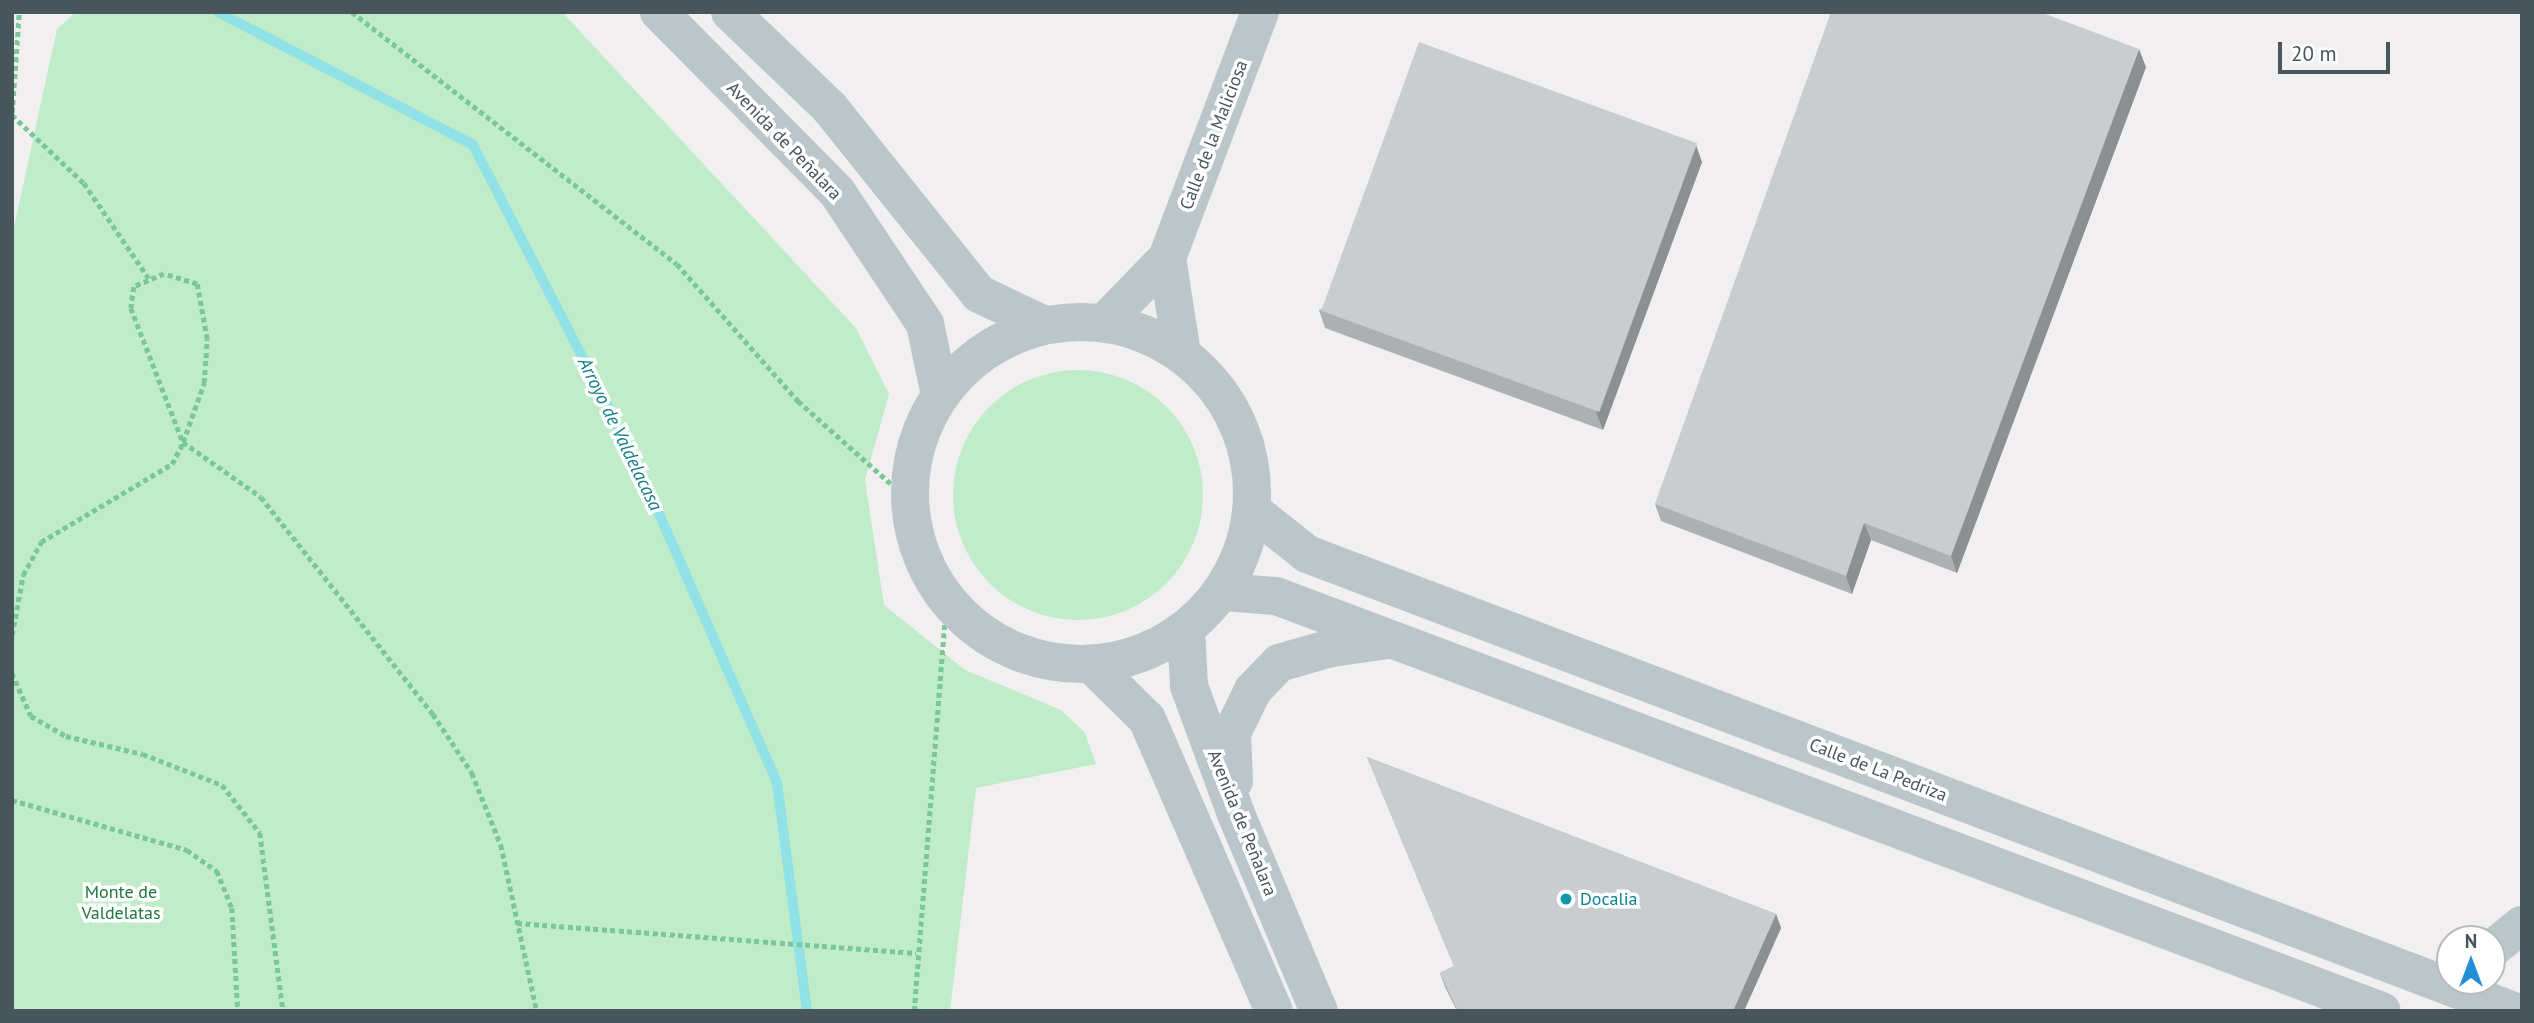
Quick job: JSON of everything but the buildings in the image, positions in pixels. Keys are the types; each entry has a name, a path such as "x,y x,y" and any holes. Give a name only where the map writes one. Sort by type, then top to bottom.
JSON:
{"street":[{"name":"Avenida de Peñalara","path":"659,12 837,192 925,324 940,395"},
{"path":"730,12 830,108 979,294 1045,325"},
{"name":"Calle de la Maliciosa","path":"1104,323 1167,258 1260,12"},
{"name":"Calle de la Maliciosa","path":"1167,258 1182,354"},
{"path":"1104,323 1145,334 1182,354 1224,397 1248,452 1253,511 1243,554 1223,592 1186,630 1142,654 1092,665 1038,660 987,638 946,601 919,553 908,499 916,445 940,395 968,363 1004,339 1045,325 1104,323"},
{"name":"Calle de La Pedriza","path":"1253,511 1307,554 2436,977"},
{"path":"1223,592 1276,596 2382,1011"},
{"name":"Avenida de Peñalara","path":"1186,630 1189,685 1236,814 1319,1011"},
{"path":"1236,814 1232,733 1253,691 1279,663 1331,648 1393,640"},
{"path":"1092,665 1147,719 1274,1011"},
{"name":"Calle de La Pedriza","path":"2478,995 2514,1011"}],"path":[{"path":"19,12 12,114 84,183 150,280"},
{"path":"352,12 677,264 798,401 908,499"},
{"path":"12,635 23,575 41,542 172,464 183,442 204,383 207,339 197,284 164,274 134,287 131,308 183,442 261,497 433,714 477,785 501,845 537,1011"},
{"path":"914,1011 916,953 946,601"},
{"path":"12,673 31,716 66,736 143,754 222,785 260,833 283,1011"},
{"path":"12,800 187,850 217,871 232,908 238,1011"},
{"path":"517,923 715,934 916,953"}],"green space":[{"name":"Monte de Valdelatas","path":"76,12 562,12 856,328 889,394 865,480 884,605 965,670 1061,710 1085,733 1096,764 976,788 950,1011 12,1011 12,236 57,29"},
{"path":"1066,370 1090,370 1126,379 1167,406 1194,447 1201,471 1201,519 1194,543 1167,584 1126,611 1090,620 1066,620 1030,611 989,584 962,543 953,507 953,483 962,447 989,406 1030,379"}],"waterway":[{"name":"Arroyo de Valdelacasa","path":"218,12 473,145 635,459 777,783 807,1011"}],"place":[{"name":"Docalia","path":"1566,899"}]}
